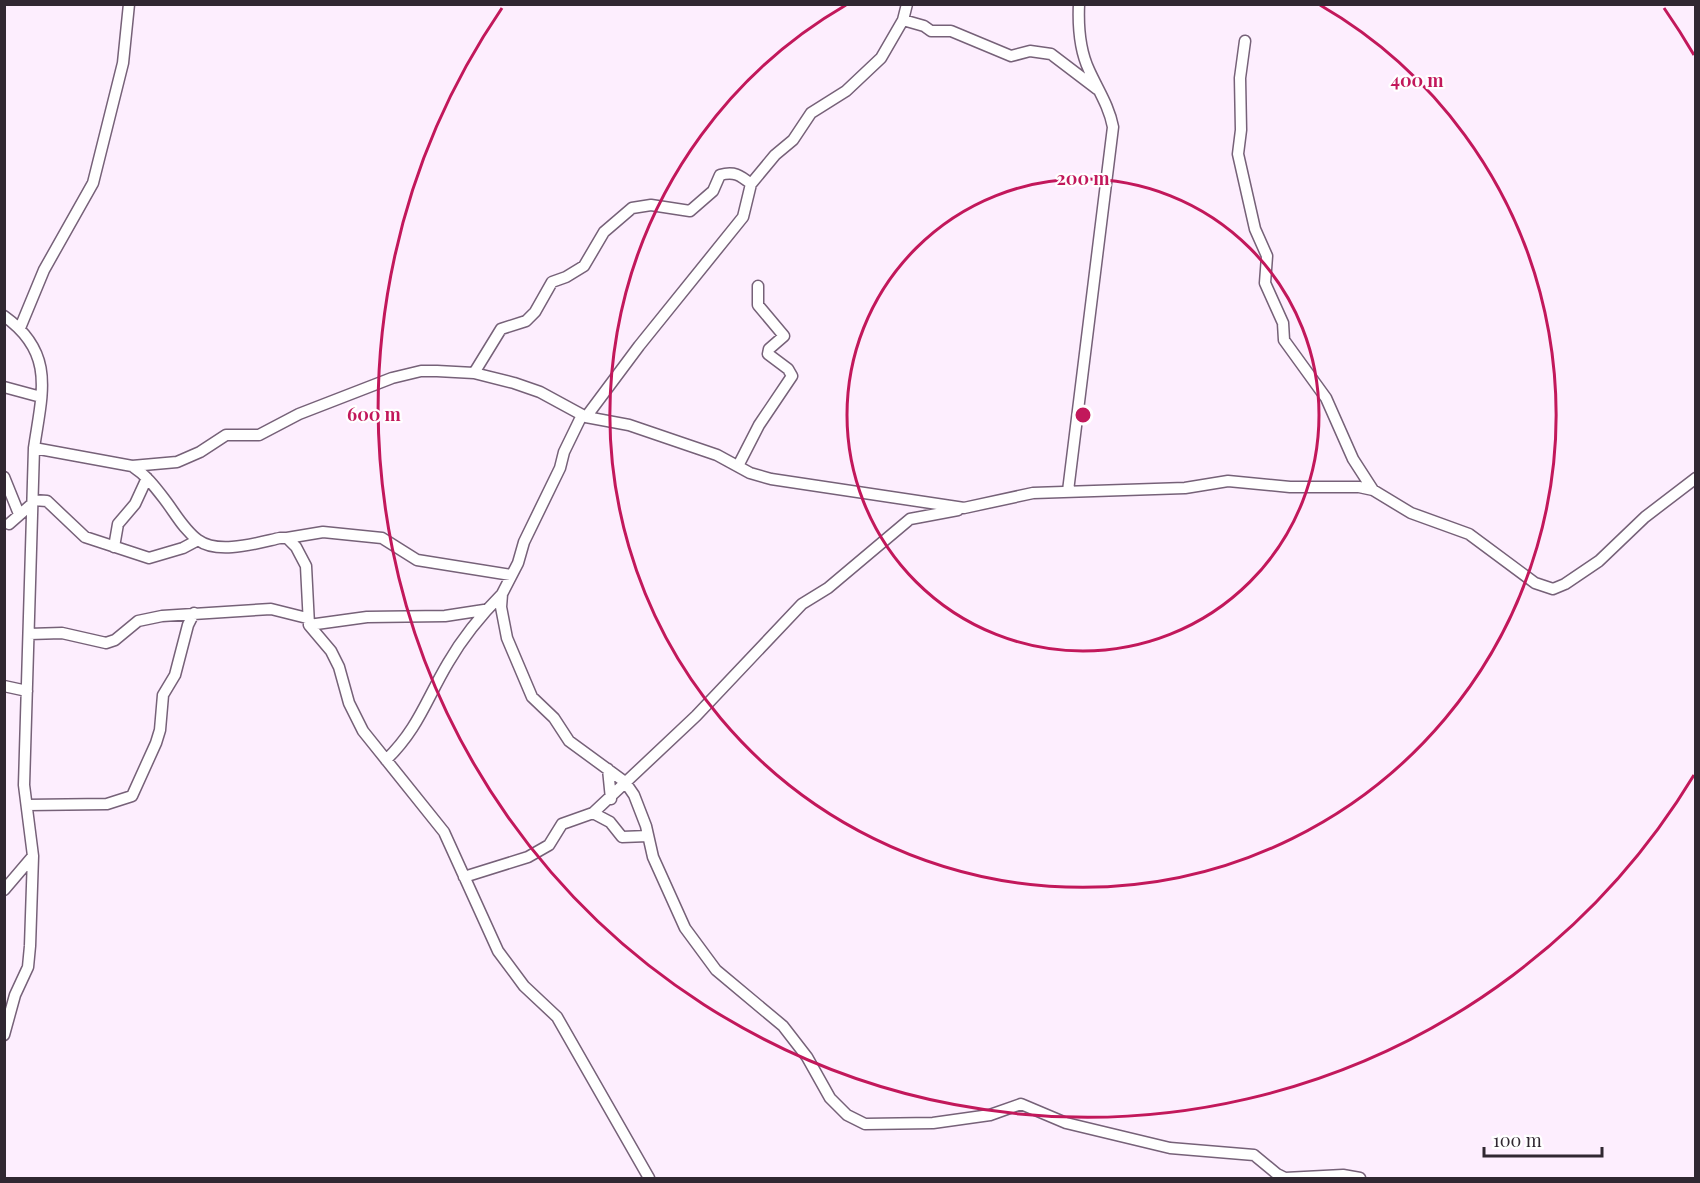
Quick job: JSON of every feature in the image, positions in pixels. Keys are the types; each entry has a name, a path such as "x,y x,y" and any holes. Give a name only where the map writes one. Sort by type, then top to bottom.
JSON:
{"street":[{"path":"20,328 44,270 93,183 123,63 129,4"},
{"path":"907,4 903,20 881,58 846,91 811,113 793,140 775,155 751,184 743,217 584,416 502,594 501,607 507,638 532,697 554,718 569,741 625,782 634,795 653,857 672,904 701,951 716,970 783,1026 807,1057 830,1098 855,1121 865,1125 933,1123 990,1115 1021,1104 1066,1124 1170,1148 1254,1155 1285,1178 1343,1175 1360,1179"},
{"path":"1068,492 1090,320 1098,228 1112,148 1110,114 1084,55 1079,4"},
{"path":"903,20 924,26 931,31 951,31 1011,56 1030,51 1051,54 1099,91"},
{"path":"1245,41 1240,78 1241,130 1238,154 1255,229 1266,248 1268,264 1265,283 1283,323 1284,340 1326,398 1353,459 1373,490 1411,513 1469,534 1535,583 1553,589 1565,584 1599,561 1645,517 1695,478"},
{"path":"474,374 501,329 526,321 535,312 552,282 584,266 604,232 632,208 651,205 690,211 713,191 720,175 727,173 735,173 751,184"},
{"path":"738,466 759,425 792,376 788,369 768,354 784,336 758,305 758,286"},
{"path":"4,316 33,342 39,355 41,397 34,448 24,785 33,856 30,959 4,1035"},
{"path":"34,448 132,466 157,465 188,459 226,435 260,435 299,414 404,374 437,371 474,374 540,392 584,416 629,424 717,455 771,479 964,508"},
{"path":"4,387 41,397"},
{"path":"132,466 147,478 198,540 208,545 229,546 323,532 382,538 417,560 511,575"},
{"path":"4,477 19,514"},
{"path":"114,547 118,524 135,504 147,478"},
{"path":"464,877 535,853 549,845 562,824 593,813 611,799 625,782 696,717 802,604 828,588 910,519 1033,494 1185,488 1228,481 1373,490"},
{"path":"7,524 33,502 47,501 85,537 154,558 198,540"},
{"path":"7,524 31,528"},
{"path":"287,538 296,547 306,566 308,622 335,659 349,703 363,731 439,824 498,951 524,986 557,1017 649,1179"},
{"path":"386,760 407,739 431,699 447,663 484,610 502,594"},
{"path":"29,634 62,633 110,642 138,621 194,613 271,609 308,622 368,617 445,616 484,610"},
{"path":"27,805 107,804 132,796 156,743 160,730 163,695 175,675 188,625 194,613"},
{"path":"4,686 27,692"},
{"path":"608,769 611,799"},
{"path":"593,813 610,822 622,837 648,836"},
{"path":"4,890 33,856"}]}
